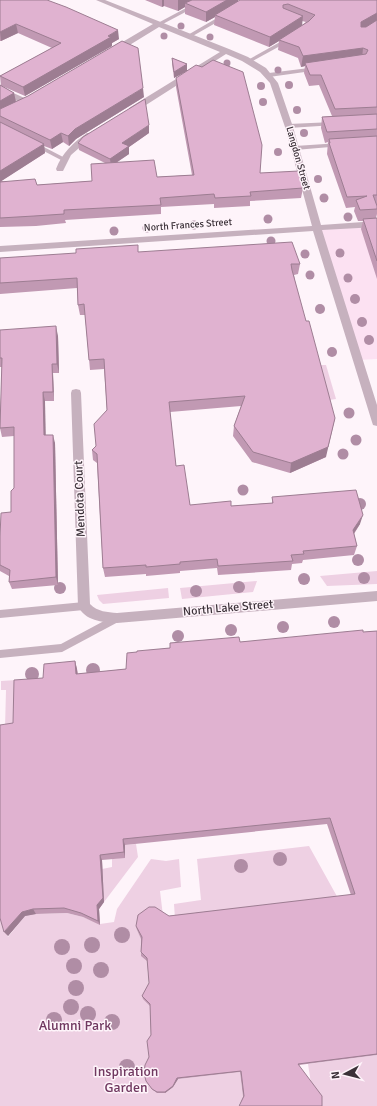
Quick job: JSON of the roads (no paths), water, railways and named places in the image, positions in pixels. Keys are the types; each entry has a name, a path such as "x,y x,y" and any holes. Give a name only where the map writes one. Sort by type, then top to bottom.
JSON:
{"street":[{"name":"Langdon Street","path":"99,0 249,61 269,75 274,83 289,126 317,228 377,422"},
{"path":"105,56 159,24"},
{"path":"126,114 226,51"},
{"path":"0,89 26,102"},
{"path":"60,169 64,159 80,142 100,130"},
{"name":"North Frances Street","path":"0,248 377,224"},
{"name":"Mendota Court","path":"76,393 84,606"},
{"name":"North Lake Street","path":"84,606 88,612 96,616 117,618 377,596"}],"lane":[{"path":"159,24 205,0"},
{"path":"189,36 232,12"},
{"path":"249,61 263,55 296,34"},
{"path":"269,75 323,68"},
{"path":"289,126 338,123"},
{"path":"295,148 346,145"},
{"path":"40,147 64,159"},
{"path":"0,614 84,606"},
{"path":"0,654 62,648 117,618"}],"park label":[{"name":"Alumni Park","path":"75,1025"},
{"name":"Inspiration Garden","path":"126,1080"}]}
